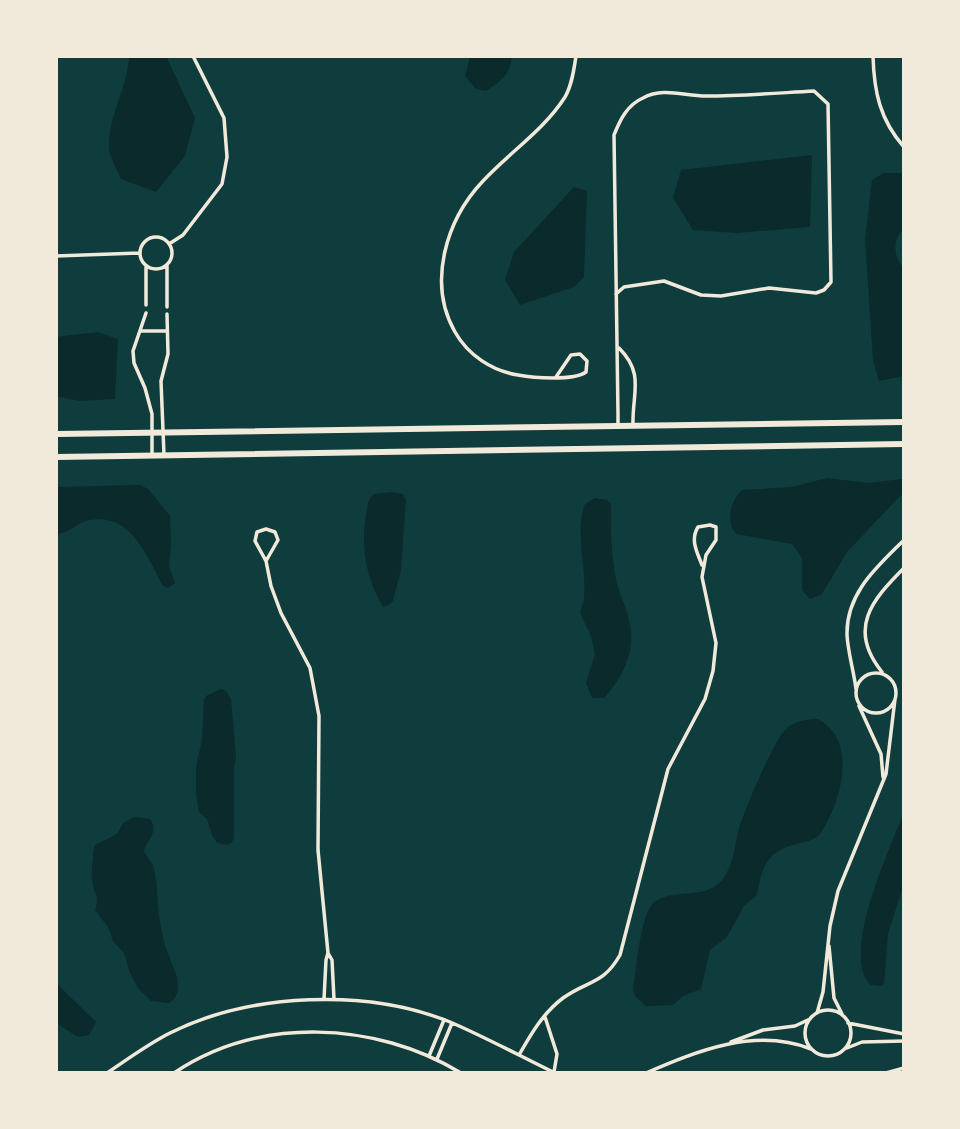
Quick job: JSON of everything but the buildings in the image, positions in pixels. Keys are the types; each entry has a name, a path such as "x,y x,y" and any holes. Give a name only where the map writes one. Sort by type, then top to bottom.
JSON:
{"main road":[{"path":"56,434 904,422"},
{"path":"56,457 904,444"}],"street":[{"path":"169,244 183,235 222,184 227,157 225,117 193,56"},
{"path":"556,377 571,355 580,354 587,361 588,366 583,374 556,377 508,374 475,357 459,340 446,317 440,292 443,259 455,222 466,202 483,181 548,119 566,95 576,56"},
{"path":"873,56 879,107 891,132 904,147"},
{"path":"616,294 624,287 664,281 701,295 721,296 769,288 816,293 824,290 831,282 828,104 814,91 702,96 662,92 645,96 633,103 621,119 614,135 616,294 618,425"},
{"path":"146,305 146,267 139,253 143,243 151,237 161,237 169,244 172,253 167,266 167,307"},
{"path":"56,256 139,253"},
{"path":"146,267 157,270 167,266"},
{"path":"146,313 133,351 134,363 152,414 152,456"},
{"path":"164,455 161,381 168,354 167,314"},
{"path":"141,331 166,331"},
{"path":"617,347 630,361 636,376 637,388 632,404 633,425"},
{"path":"519,1055 535,1027 552,1007 566,996 599,980 612,969 620,955 668,769 705,699 713,671 716,643 702,577 702,565 695,547 695,532 698,527 710,525 716,527 716,540 702,565"},
{"path":"267,561 278,540 275,532 266,529 259,530 255,536 257,546 267,561 271,586 281,612 310,668 320,716 318,850 328,953 324,999"},
{"path":"884,783 881,754 858,701 847,638 848,621 852,604 861,586 904,540"},
{"path":"817,1013 823,992 838,891 884,783 888,761 895,687 893,681 883,674 871,658 866,632 868,612 873,601 904,568"},
{"path":"856,690 866,675 883,674"},
{"path":"858,701 867,711 880,712 887,710 895,699"},
{"path":"829,941 834,998 848,1023 851,1037 845,1049"},
{"path":"328,953 332,960 334,1000"},
{"path":"107,1073 169,1033 196,1021 249,1007 324,999 394,1006 444,1020 554,1073 557,1054 545,1017"},
{"path":"646,1073 705,1049 763,1030 795,1026 817,1013 831,1011 844,1017"},
{"path":"811,1018 807,1024 806,1037 811,1049"},
{"path":"429,1056 444,1020"},
{"path":"437,1059 452,1023"},
{"path":"848,1023 904,1034"},
{"path":"174,1073 235,1044 266,1036 333,1032 373,1037 437,1059 461,1073"},
{"path":"729,1043 781,1042 811,1049 824,1056 838,1054 862,1042 904,1041"},
{"path":"886,1073 904,1068"}],"water":[{"path":"129,56 166,56 195,118 185,156 156,192 121,179 109,148 112,124"},
{"path":"470,56 512,56 504,76 486,91 476,89 465,76"},
{"path":"812,155 810,227 737,233 693,230 673,198 681,170"},
{"path":"884,173 901,173 904,176 904,229 897,238 895,249 904,269 904,376 879,381 873,360 865,239 872,180"},
{"path":"574,187 587,191 584,277 574,287 520,305 505,280 514,252"},
{"path":"97,332 118,339 115,399 79,401 56,396 56,337"},
{"path":"827,478 868,483 902,479 904,492 847,552 822,594 810,599 802,590 802,558 792,544 737,534 731,524 730,512 734,500 742,490 791,487"},
{"path":"140,485 148,489 170,516 169,566 175,583 168,588 163,586 135,538 114,522 101,519 86,521 56,534 56,487"},
{"path":"374,494 403,494 406,500 401,570 393,601 383,607 368,572 364,534 369,500"},
{"path":"595,498 607,500 611,504 614,570 631,631 627,662 604,698 592,698 586,683 595,654 591,636 580,613 584,599 582,515 585,504"},
{"path":"221,689 226,691 231,699 236,758 234,838 227,845 217,843 212,835 207,819 199,812 196,794 196,766 202,740 204,700 206,696"},
{"path":"818,719 837,739 843,764 839,792 823,830 813,839 779,851 768,861 757,895 744,906 727,937 710,950 701,989 683,996 673,1005 646,1006 635,996 633,990 641,934 651,906 668,896 700,892 719,883 729,869 739,828 760,775 781,735 787,728 801,721"},
{"path":"904,812 904,883 888,934 884,984 871,985 863,971 861,951 864,927 879,874"},
{"path":"134,817 150,819 154,828 144,852 153,865 165,946 177,977 178,991 169,1003 151,1001 138,988 124,953 113,941 108,927 95,910 97,898 92,878 95,845 117,834 123,823"},
{"path":"56,983 96,1022 89,1035 78,1037 56,1023"}]}
